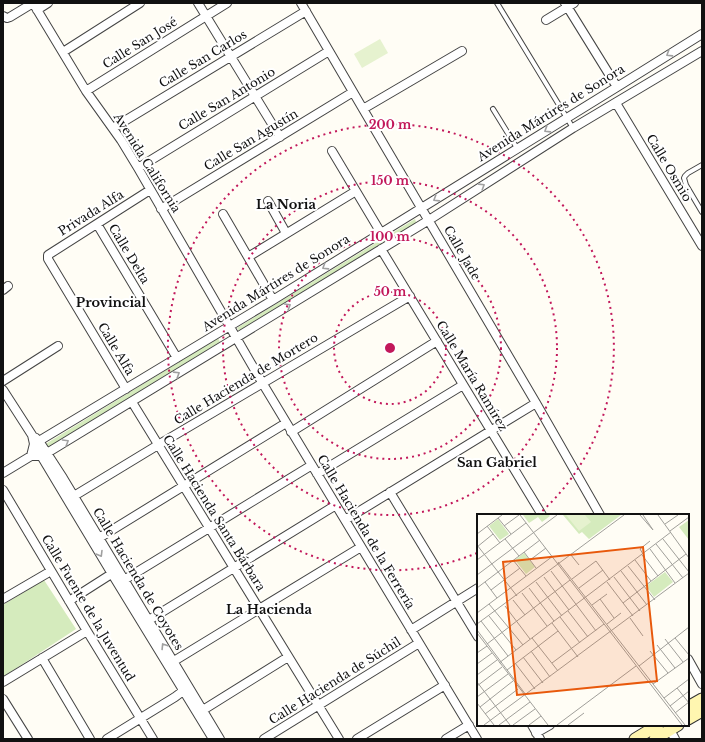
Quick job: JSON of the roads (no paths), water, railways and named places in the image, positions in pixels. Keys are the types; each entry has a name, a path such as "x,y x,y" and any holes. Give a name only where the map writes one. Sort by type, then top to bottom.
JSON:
{"street":[{"path":"3,16 7,18 35,5 48,3"},
{"path":"63,52 140,3"},
{"path":"198,3 280,136"},
{"name":"Calle San José","path":"86,90 228,3"},
{"name":"Calle Jade","path":"301,3 536,403 599,514"},
{"path":"546,20 569,4 617,87"},
{"name":"Avenida California","path":"35,5 86,90 113,128 138,168 236,338"},
{"name":"Calle San Carlos","path":"113,128 306,11"},
{"name":"Avenida Mártires de Sonora","path":"37,442 273,300 702,34"},
{"name":"Calle San Antonio","path":"138,168 329,51"},
{"path":"363,110 462,51"},
{"name":"Avenida Mártires de Sonora","path":"45,455 429,220 573,128 702,51"},
{"name":"Calle San Agustín","path":"161,209 353,92"},
{"name":"Calle Osmio","path":"616,103 702,246"},
{"path":"332,151 381,233"},
{"name":"Privada Alfa","path":"48,259 48,255 150,190"},
{"path":"248,257 356,191"},
{"path":"268,201 286,233"},
{"path":"223,214 273,300"},
{"name":"Calle Delta","path":"97,224 177,358"},
{"name":"Calle María Ramírez","path":"381,249 541,514"},
{"name":"Calle Alfa","path":"48,259 126,389"},
{"name":"Calle Hacienda de Mortero","path":"74,496 410,296"},
{"name":"Calle Hacienda de la Ferrería","path":"236,338 291,432 477,739"},
{"path":"291,432 436,341"},
{"path":"3,381 58,346"},
{"path":"317,474 463,385"},
{"name":"Calle Hacienda de Coyotes","path":"3,390 45,455 186,688 213,739"},
{"name":"Calle Hacienda Santa Bárbara","path":"132,402 339,739"},
{"path":"344,520 536,403"},
{"path":"99,538 286,422"},
{"path":"31,456 37,442"},
{"path":"3,473 31,456 45,455"},
{"name":"Calle Hacienda de Coyotes","path":"45,455 74,496 99,538 115,572 124,580 174,661 186,688 203,710 220,739"},
{"path":"124,580 312,465"},
{"name":"Calle Fuente de la Juventud","path":"3,490 153,739"},
{"path":"390,492 477,635"},
{"path":"149,620 336,505"},
{"path":"174,661 361,547"},
{"path":"4,597 52,571"},
{"path":"69,601 115,572"},
{"path":"411,630 477,589"},
{"path":"3,682 87,631"},
{"name":"Calle Hacienda de Súchil","path":"264,739 419,643"},
{"path":"203,710 288,657"},
{"path":"42,658 90,739"},
{"path":"689,661 702,684"},
{"path":"356,739 445,685"},
{"path":"107,739 175,697 186,688"},
{"path":"3,699 28,739"},
{"path":"689,706 702,699"},
{"path":"689,718 702,711"},
{"path":"446,739 469,725"},
{"path":"533,726 538,736 549,726"},
{"path":"635,739 656,726"},
{"path":"655,739 674,731"}],"lane":[{"path":"498,3 573,128"},
{"path":"493,109 517,148"},
{"path":"701,167 686,175 684,181 702,212"}],"district":[{"name":"La Noria","path":"286,204"},
{"name":"Provincial","path":"111,302"},
{"name":"San Gabriel","path":"497,462"},
{"name":"La Hacienda","path":"269,609"}]}
